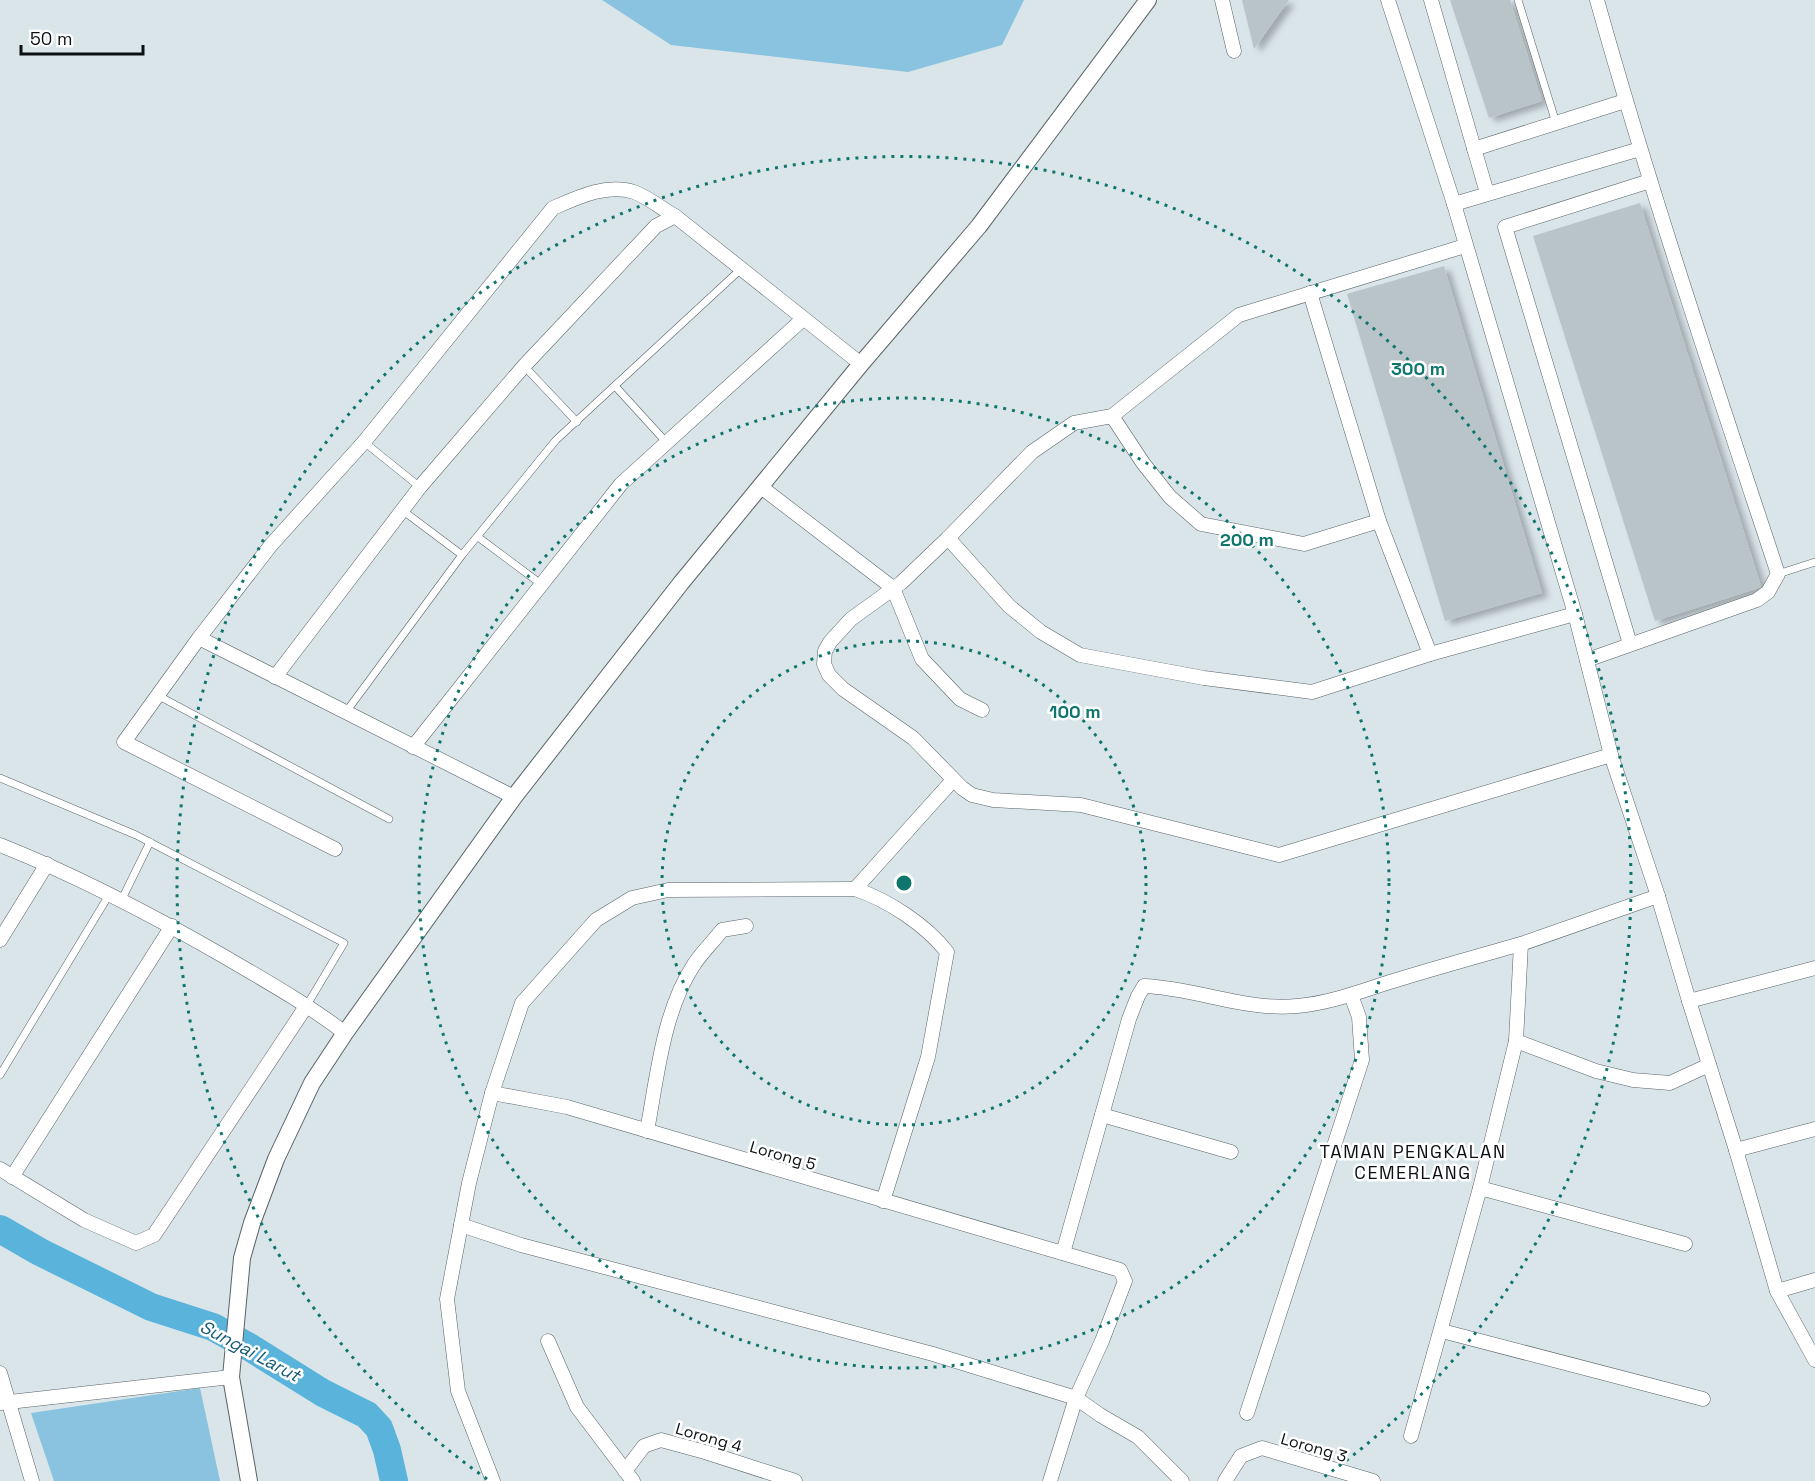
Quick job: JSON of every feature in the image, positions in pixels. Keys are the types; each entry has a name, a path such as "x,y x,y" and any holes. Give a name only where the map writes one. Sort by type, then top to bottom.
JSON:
{"street":[{"path":"249,1481 231,1377 245,1249 252,1222 276,1159 312,1083 345,1032 514,797 681,583 861,364 979,226 1148,0"},
{"path":"1222,0 1234,51"},
{"path":"1388,0 1454,204 1575,614 1611,755 1658,896 1777,1291 1815,1360"},
{"path":"1431,0 1487,193"},
{"path":"1587,660 1756,600 1768,591 1778,574 1650,181 1597,0"},
{"path":"1474,149 1625,101"},
{"path":"1454,204 1640,149"},
{"path":"1630,644 1505,227 1650,181"},
{"path":"335,849 124,742 271,545 364,442 553,208 580,196 609,188 635,192 675,216 861,364"},
{"path":"275,677 420,487 524,366 656,226 675,216"},
{"path":"1465,246 1239,315 1113,416 1074,423 1032,452 948,538 893,588 851,619 830,642 825,651 824,664 829,675 843,689 913,738 953,780 972,795 993,800 1080,805 1279,855 1611,755"},
{"path":"1310,293 1379,521 1430,654"},
{"path":"413,747 621,484 803,319"},
{"path":"1113,416 1143,463 1163,488 1201,524 1304,544 1379,521"},
{"path":"760,487 893,588 922,659 960,699 982,710"},
{"path":"948,538 1009,606 1041,632 1080,655 1204,678 1312,692 1430,654 1575,614"},
{"path":"199,639 514,797"},
{"path":"855,889 953,780"},
{"path":"0,844 47,864 172,926 307,1005 345,1032"},
{"path":"0,940 47,864"},
{"path":"492,1481 458,1391 447,1299 469,1183 492,1093 522,1004 596,920 632,898 668,890 855,889 875,895 934,935 947,952 928,1057 883,1201"},
{"path":"1063,1253 1129,1019 1144,986 1169,987 1258,1006 1298,1006 1351,995 1401,978 1521,944 1658,896"},
{"path":"172,926 6,1173 84,1220 136,1243 154,1235 307,1005"},
{"path":"647,1131 676,998 693,965 722,930 746,926"},
{"path":"1412,1436 1480,1188 1516,1041 1521,944"},
{"path":"1689,1000 1815,968"},
{"path":"1247,1413 1362,1060 1359,1017 1351,995"},
{"path":"1516,1041 1596,1071 1633,1080 1670,1083 1709,1065"},
{"name":"Lorong 5","path":"492,1093 567,1107 1120,1270 1125,1281 1102,1341 1076,1398 1050,1481"},
{"path":"1102,1115 1231,1152"},
{"path":"1736,1149 1815,1129"},
{"path":"1480,1188 1685,1245"},
{"path":"461,1225 521,1245 933,1354 1076,1398 1138,1437 1182,1481"},
{"path":"1777,1291 1815,1280"},
{"path":"1442,1331 1703,1400"},
{"path":"548,1341 577,1407 629,1476"},
{"path":"0,1372 4,1402 32,1481"},
{"path":"4,1402 231,1377"},
{"name":"Lorong 4","path":"629,1476 644,1446 661,1440 795,1481"},
{"name":"Lorong 3","path":"1225,1481 1241,1456 1262,1448 1372,1481"}],"lane":[{"path":"1518,0 1556,123"},
{"path":"346,712 462,555 556,441 741,269"},
{"path":"524,366 577,422"},
{"path":"615,386 667,443"},
{"path":"364,442 420,487"},
{"path":"402,510 462,555"},
{"path":"478,537 542,584"},
{"path":"1778,574 1815,561"},
{"path":"157,695 389,819"},
{"path":"0,778 150,842 344,943 307,1005"},
{"path":"0,1075 150,842"}],"shaded area":[{"path":"602,0 1024,0 1002,45 908,72 671,45"},
{"path":"200,1388 220,1481 54,1481 31,1413"}],"building":[{"path":"1242,0 1289,0 1254,49"},
{"path":"1450,0 1510,0 1542,101 1489,118"},
{"path":"1640,203 1761,586 1655,621 1533,236"},
{"path":"1444,266 1542,593 1445,621 1347,294"}],"waterway":[{"name":"Sungai Larut","path":"0,1229 40,1252 151,1307 213,1327 323,1393 367,1415 379,1428 394,1481"}],"district":[{"name":"TAMAN PENGKALAN CEMERLANG","path":"1413,1162"}]}
